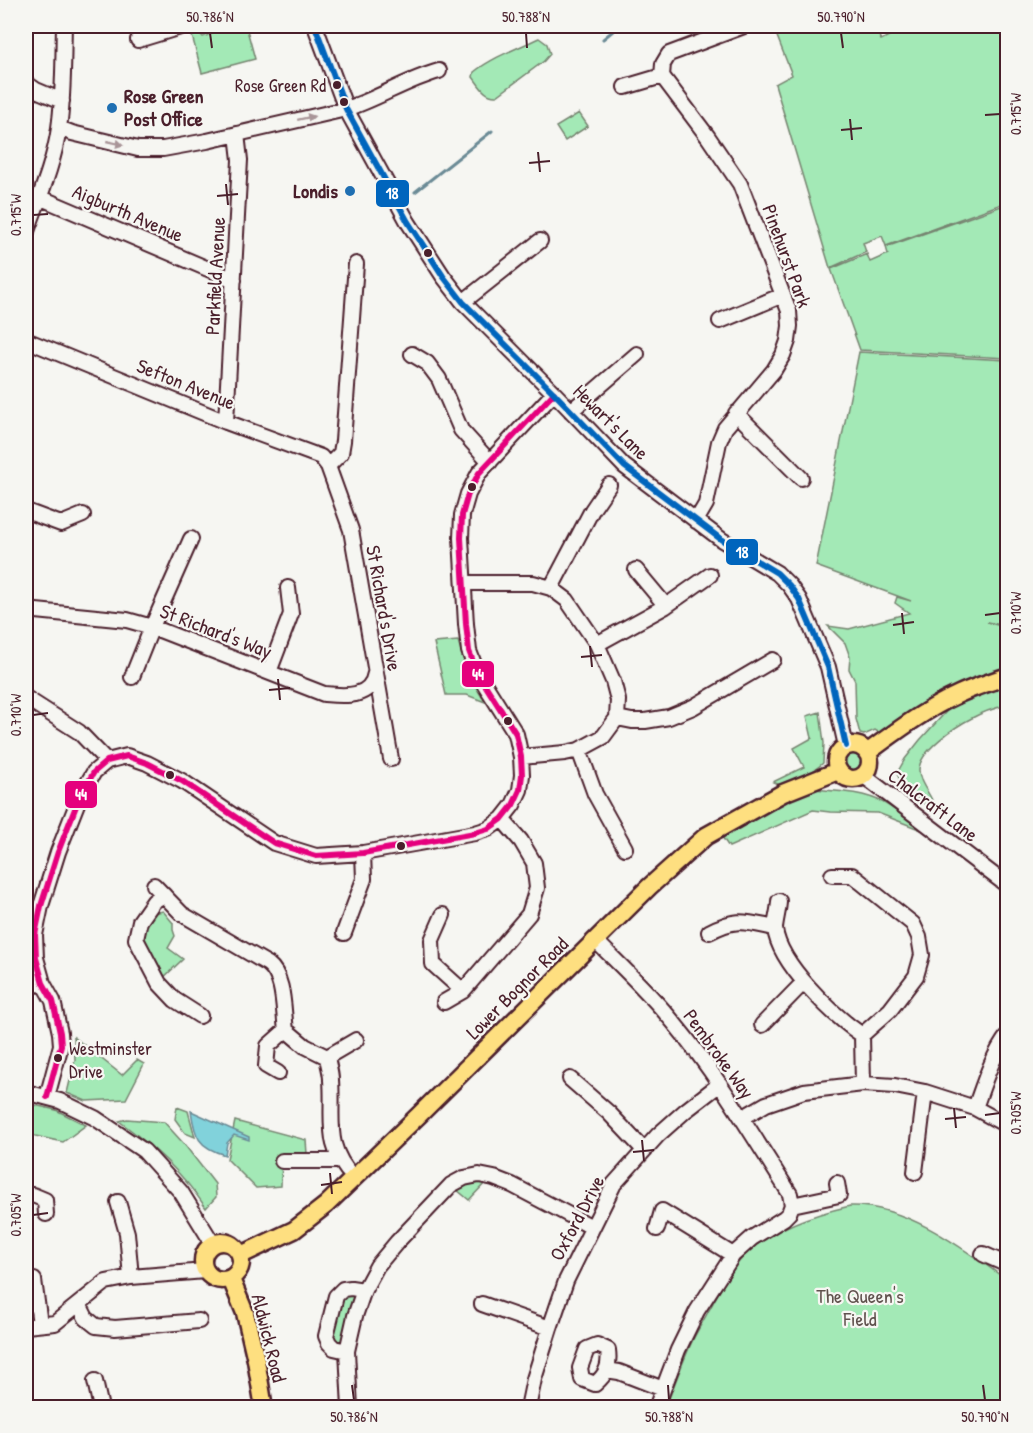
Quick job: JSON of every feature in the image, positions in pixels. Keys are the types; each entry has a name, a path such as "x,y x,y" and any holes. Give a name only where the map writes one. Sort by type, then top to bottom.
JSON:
{"main road":[{"path":"868,752 907,723 936,706 961,693 1008,676"},
{"path":"858,745 868,752 871,762 868,772 859,779 847,778 838,771 836,759 846,746 858,745"},
{"name":"Lower Bognor Road","path":"241,1255 294,1230 326,1205 649,887 706,836 783,794 838,771"},
{"path":"230,1243 241,1255 239,1272 231,1279 214,1279 205,1271 203,1259 213,1244 230,1243"},
{"name":"Aldwick Road","path":"231,1279 245,1313 264,1407"}],"street":[{"path":"26,234 54,152 59,128 64,26"},
{"path":"138,40 184,26"},
{"name":"Hewart's Lane","path":"315,26 346,110 408,222 463,302 624,466 722,540 777,573 789,585 799,599 828,667 846,746"},
{"path":"625,87 662,76 663,64 669,54 744,26"},
{"path":"59,128 72,134 138,148 163,149 346,110 439,71"},
{"name":"Pinehurst Park","path":"662,76 740,184 789,310 790,326 783,355 774,370 725,428 719,442 706,504 696,521"},
{"path":"26,82 36,90 62,101"},
{"name":"Parkfield Avenue","path":"226,422 240,160 237,134"},
{"name":"Aigburth Avenue","path":"39,197 234,280"},
{"path":"463,302 540,241"},
{"path":"328,466 341,453 343,441 356,264"},
{"path":"720,321 783,295"},
{"name":"Sefton Avenue","path":"26,340 226,422 321,457 328,466"},
{"path":"411,354 427,363 439,379 461,430 490,462"},
{"path":"571,411 637,354"},
{"path":"47,1097 61,1045 53,1001 43,982 36,958 35,935 41,906 58,852 80,796 94,772 107,761 127,756 147,763 182,781 274,843 316,856 363,853 474,833 488,829 502,819 513,805 520,790 522,775 516,734 477,672 469,651 461,538 462,515 468,494 479,473 554,393"},
{"path":"736,413 801,478"},
{"name":"St Richard's Drive","path":"328,466 351,530 391,759"},
{"path":"551,588 592,510 609,485"},
{"path":"26,511 61,524 83,515"},
{"path":"132,677 191,539"},
{"path":"636,570 666,606"},
{"path":"597,644 666,606 710,575"},
{"path":"464,583 533,584 551,588 567,600 597,644 613,681 618,700 617,718 603,737 579,750 521,757"},
{"path":"269,672 291,614 288,588"},
{"name":"St Richard's Way","path":"26,609 127,621 152,627 324,694 340,696 362,693 374,681 375,671"},
{"path":"617,718 645,722 669,717 693,707 773,660"},
{"path":"26,698 79,732 107,761"},
{"path":"579,750 595,794 625,848"},
{"name":"Chalcraft Lane","path":"864,776 1008,886"},
{"path":"444,1002 463,991 529,914 537,888 534,863 521,841 502,819"},
{"path":"344,933 364,879 363,853"},
{"path":"832,875 852,874 913,924 919,937 922,954 916,976 890,1010 862,1035 863,1084"},
{"path":"154,885 182,914 274,969 281,984 286,1030 305,1046 327,1057"},
{"path":"164,896 154,902 140,921 136,939 159,983 176,1000 200,1016"},
{"path":"779,901 775,928 782,950 804,982 848,1025 862,1035"},
{"path":"443,915 432,940 433,964 463,991"},
{"path":"710,932 724,924 738,921 775,928"},
{"name":"Pembroke Way","path":"595,940 674,1023 720,1084 789,1194 792,1205"},
{"path":"26,987 43,982"},
{"path":"762,1025 804,982"},
{"path":"268,1070 268,1046 286,1030"},
{"path":"975,1108 987,1073 1008,1035"},
{"path":"327,1057 356,1040"},
{"path":"327,1057 332,1078 333,1145 344,1168 354,1178"},
{"path":"570,1079 609,1113 644,1150"},
{"name":"Oxford Drive","path":"528,1407 549,1328 566,1281 614,1184 658,1135 720,1084"},
{"path":"742,1118 766,1104 804,1092 863,1084 895,1086 925,1092 975,1108 1008,1126"},
{"path":"26,1092 60,1101 95,1118 144,1151 181,1192 213,1244"},
{"path":"915,1172 925,1092"},
{"path":"282,1161 340,1161"},
{"path":"350,1407 347,1351 364,1290 377,1266 451,1185 464,1178 480,1175 495,1178 592,1227"},
{"path":"656,1407 678,1350 697,1311 733,1255 752,1238 784,1218 792,1205 839,1194"},
{"path":"26,1196 33,1195 45,1200 46,1214"},
{"path":"118,1202 127,1233 131,1277"},
{"path":"657,1229 664,1205 733,1255"},
{"path":"982,1254 1001,1262 1008,1262"},
{"path":"34,1280 33,1325 55,1323 106,1282 131,1277 205,1271"},
{"path":"347,1351 334,1348 326,1336 336,1296 343,1289 364,1290"},
{"path":"80,1304 86,1318 96,1326 115,1328 199,1321"},
{"path":"482,1304 549,1328"},
{"path":"606,1370 619,1372 663,1389"},
{"path":"95,1381 101,1407"},
{"path":"184,1407 189,1407"}],"green space":[{"path":"212,26 246,26 255,59 202,73 191,32 198,32 203,37 214,33"},
{"path":"773,26 874,26 881,40 908,26 1004,26 1008,34 1007,202 886,246 882,236 863,243 866,252 830,268 775,84 792,75"},
{"path":"539,38 547,44 550,54 497,96 486,93 473,77 474,72 489,62"},
{"path":"579,113 588,126 565,141 556,127"},
{"path":"1007,204 1007,358 860,350 831,269 867,254 870,262 888,254 886,247"},
{"path":"859,352 1007,360 1007,624 1006,626 987,622 1007,628 1007,668 945,691 880,733 875,730 864,735 860,734 856,719 855,681 849,669 850,657 845,643 828,626 849,629 909,613 895,603 897,597 911,601 816,566"},
{"path":"458,641 468,674 485,702 467,695 446,695 434,643"},
{"path":"1007,682 1007,705 965,722 948,733 925,755 919,774 932,800 924,804 908,791 899,779 897,773 905,759 956,701"},
{"path":"820,712 824,743 823,763 809,774 782,786 773,782 804,767 794,748 812,738 807,716"},
{"path":"854,753 860,756 863,762 860,768 854,771 848,768 845,762 848,756"},
{"path":"814,789 876,799 924,831 878,813 813,810 729,847 722,837 787,801"},
{"path":"163,911 173,923 175,936 168,948 183,959 161,980 147,956 142,941 142,932 149,914"},
{"path":"74,1037 122,1075 137,1060 144,1064 126,1099 86,1101 67,1093 75,1060"},
{"path":"26,1103 56,1110 86,1125 63,1142 26,1134"},
{"path":"177,1107 188,1111 195,1137 185,1133 175,1119"},
{"path":"127,1119 164,1122 184,1144 215,1184 216,1197 206,1208 167,1161 119,1121"},
{"path":"235,1121 306,1140 307,1154 282,1156 281,1186 256,1188 227,1159"},
{"path":"486,1182 469,1200 456,1189 464,1184"},
{"name":"The Queen's Field","path":"850,1206 871,1207 913,1220 953,1242 1007,1280 1007,1407 676,1408 668,1401 697,1332 726,1280 747,1253 782,1229 823,1213"},
{"path":"352,1293 356,1298 344,1342 340,1345 330,1336 341,1296"}],"water":[{"path":"191,1111 249,1137 249,1140 234,1135 227,1143 225,1155 216,1152 199,1140"}],"waterway":[{"path":"603,39 619,26"},
{"path":"415,192 492,131"}],"transit line":[{"name":"18","path":"315,26 346,109 408,222 463,302 624,466 722,540 777,573 789,585 799,599 828,667 846,746"},
{"name":"44","path":"47,1097 61,1045 53,1001 43,983 36,958 35,935 41,906 58,852 80,796 94,772 107,761 127,756 147,763 182,781 274,843 316,856 363,853 475,833 488,829 502,819 513,805 520,790 522,775 516,734 477,672 469,651 461,538 462,515 468,494 479,473 554,393"}],"place":[{"name":"Rose Green Rd","path":"337,85"},
{"name":"Rose Green Post Office","path":"112,108"},
{"name":"Londis","path":"350,191"},
{"name":"Westminster Drive","path":"58,1058"}]}
